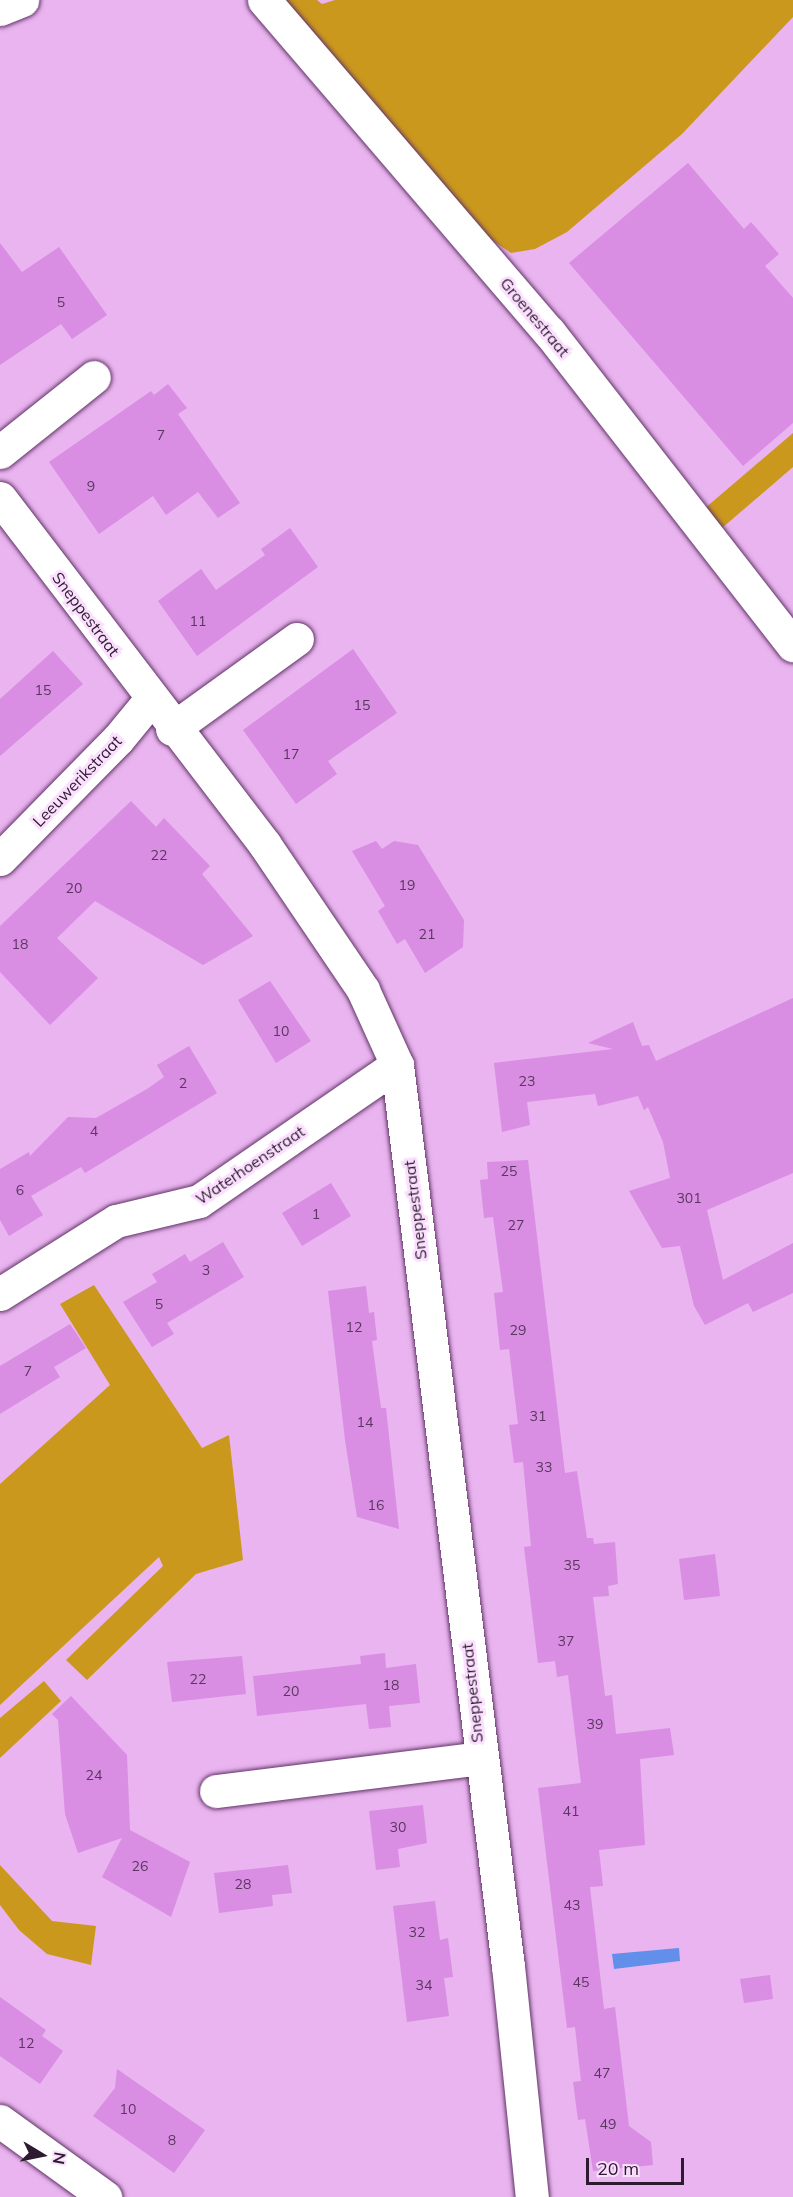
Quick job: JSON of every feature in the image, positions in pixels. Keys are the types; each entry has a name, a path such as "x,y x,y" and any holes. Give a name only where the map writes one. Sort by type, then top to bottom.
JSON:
{"street":[{"path":"0,9 22,0"},
{"name":"Groenestraat","path":"264,0 549,332 793,645"},
{"path":"0,452 94,377"},
{"name":"Sneppestraat","path":"0,498 172,729 265,846 363,990 397,1065 532,2197"},
{"path":"172,729 297,639"},
{"name":"Leeuwerikstraat","path":"0,859 118,739 150,700"},
{"name":"Waterhoenstraat","path":"0,1294 116,1221 199,1201 397,1065"},
{"name":"Sneppestraat","path":"216,1791 480,1758"},
{"path":"0,2121 105,2197"}],"shaded area":[{"path":"286,0 317,0 322,4 335,0 793,0 793,17 682,134 567,232 535,249 511,253 487,237"},
{"path":"793,433 793,467 722,528 704,509"},
{"path":"94,1285 202,1448 229,1435 243,1560 196,1574 87,1680 66,1660 163,1566 159,1557 0,1705 0,1484 110,1385 60,1304"},
{"path":"44,1681 61,1701 0,1758 0,1718"},
{"path":"0,1865 52,1921 96,1926 91,1965 47,1954 19,1930 0,1905"}],"water":[{"path":"679,1948 680,1961 614,1969 612,1954"}],"building":[{"path":"688,163 744,229 751,222 779,254 765,266 793,298 793,423 743,466 569,263"},
{"path":"0,243 22,272 59,247 107,315 72,339 61,324 0,365"},
{"path":"168,384 187,408 178,414 240,503 218,518 198,492 166,515 153,496 99,534 49,462 151,391 154,395"},
{"path":"290,528 318,567 197,656 158,601 201,569 216,590 265,555 261,549"},
{"path":"353,649 397,713 328,761 337,774 296,804 243,730"},
{"path":"53,651 83,684 0,756 0,699"},
{"path":"131,801 156,827 164,818 210,866 202,874 253,936 203,965 95,901 57,938 98,978 50,1025 0,972 0,926"},
{"path":"376,841 382,849 394,841 418,845 464,920 463,947 425,973 405,939 397,944 378,911 385,906 352,851"},
{"path":"270,981 311,1041 276,1063 238,1000"},
{"path":"793,998 793,1173 707,1210 723,1280 793,1243 793,1293 753,1312 748,1303 705,1325 694,1306 680,1246 662,1248 629,1191 670,1178 663,1142 648,1107 644,1110 638,1096 598,1106 595,1094 527,1102 530,1125 502,1132 494,1063 613,1049 588,1043 633,1022 642,1046 649,1045 656,1061"},
{"path":"189,1046 217,1093 85,1173 81,1167 31,1196 43,1215 9,1236 0,1220 0,1169 29,1152 30,1156 68,1117 96,1118 147,1089 164,1077 157,1065"},
{"path":"528,1160 565,1473 577,1471 587,1538 593,1538 594,1544 615,1542 618,1584 608,1586 609,1596 593,1597 605,1696 612,1695 616,1734 670,1728 674,1755 640,1759 645,1845 599,1850 603,1886 590,1887 604,2009 615,2007 629,2126 651,2142 653,2165 593,2171 585,2119 578,2120 573,2082 581,2081 575,2027 567,2028 538,1788 581,1783 568,1675 557,1677 555,1661 538,1663 524,1547 531,1546 523,1462 514,1463 509,1425 518,1424 509,1349 500,1350 494,1293 503,1292 493,1217 484,1218 480,1180 488,1179 487,1162"},
{"path":"331,1183 351,1216 302,1246 282,1213"},
{"path":"223,1242 244,1277 167,1323 174,1334 152,1347 123,1302 157,1282 152,1274 185,1254 190,1262"},
{"path":"366,1286 369,1313 374,1312 377,1340 372,1341 381,1408 386,1408 399,1529 357,1517 345,1440 328,1291"},
{"path":"70,1324 86,1348 54,1367 60,1377 0,1414 0,1366"},
{"path":"715,1554 720,1596 684,1600 679,1559"},
{"path":"385,1653 386,1668 416,1664 420,1703 389,1706 391,1727 369,1729 366,1704 257,1716 253,1676 361,1664 360,1656"},
{"path":"242,1656 246,1694 172,1702 167,1662"},
{"path":"71,1696 127,1755 130,1830 190,1862 171,1917 102,1877 122,1838 78,1853 65,1814 58,1720 52,1714"},
{"path":"423,1805 427,1843 398,1849 400,1867 376,1870 369,1811"},
{"path":"288,1865 292,1893 272,1895 273,1906 219,1913 214,1873"},
{"path":"435,1901 440,1940 448,1938 453,1977 444,1978 449,2016 407,2022 393,1906"},
{"path":"770,1975 773,1999 744,2003 740,1979"},
{"path":"0,1997 46,2030 42,2036 63,2051 40,2084 0,2056"},
{"path":"117,2069 205,2130 174,2173 93,2116 115,2088"}]}
